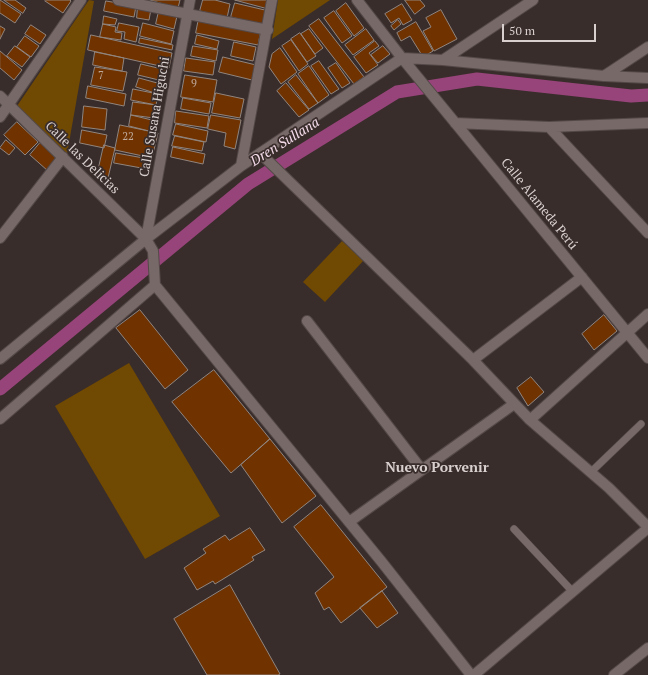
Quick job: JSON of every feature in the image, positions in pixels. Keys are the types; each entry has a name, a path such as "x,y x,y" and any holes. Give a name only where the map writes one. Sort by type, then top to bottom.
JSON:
{"street":[{"path":"0,117 81,0"},
{"path":"118,0 268,30"},
{"name":"Calle Susana Higuchi","path":"146,239 190,0"},
{"path":"241,166 268,30 272,0"},
{"path":"357,0 402,58"},
{"path":"443,60 533,0"},
{"path":"604,76 648,47"},
{"path":"0,359 146,239 241,166 262,156 402,58 443,60 604,76 648,78"},
{"name":"Calle Alameda Perú","path":"402,58 648,358"},
{"name":"Calle las Delicias","path":"0,96 146,239 153,251 155,283"},
{"path":"455,123 549,126 648,123"},
{"path":"549,126 648,233"},
{"path":"262,156 472,360 530,420 609,488 648,528 474,675"},
{"path":"0,238 63,157"},
{"path":"472,360 582,277"},
{"path":"0,419 155,283 471,675"},
{"path":"530,420 648,314"},
{"path":"307,321 422,470"},
{"path":"349,522 514,404"},
{"path":"614,675 648,648"}],"lane":[{"path":"591,472 642,424"},
{"path":"514,529 573,592"}],"shaded area":[{"path":"89,0 94,1 67,154 17,106"},
{"path":"278,0 330,0 272,39"},
{"path":"342,241 364,260 325,302 303,282"},
{"path":"129,363 220,516 145,559 55,406"}],"building":[{"path":"0,0 21,14 15,23 0,13"},
{"path":"4,0 15,0 26,8 23,13"},
{"path":"150,0 180,0 178,8"},
{"path":"203,0 215,0 230,4 227,18 200,11"},
{"path":"235,0 268,0 266,8"},
{"path":"405,0 420,0 425,6 415,14"},
{"path":"45,1 71,1 63,13"},
{"path":"106,1 136,6 134,17 104,11"},
{"path":"235,3 269,11 265,26 231,17"},
{"path":"346,3 364,28 354,36 336,11"},
{"path":"402,4 412,20 403,25 399,18 391,23 385,14"},
{"path":"138,6 151,9 149,20 137,18"},
{"path":"441,10 457,39 434,51 423,31 431,27 426,18"},
{"path":"159,11 177,16 174,29 156,24"},
{"path":"334,11 352,36 342,43 324,18"},
{"path":"104,16 117,19 115,25 103,24"},
{"path":"199,18 261,30 258,45 196,33"},
{"path":"319,19 364,77 354,84 309,26"},
{"path":"398,20 401,24 394,30 391,26"},
{"path":"416,22 433,51 423,57 410,36 401,41 397,33"},
{"path":"119,23 139,27 136,42 124,39 125,32 117,31"},
{"path":"143,23 174,31 171,44 140,36"},
{"path":"103,24 116,27 115,32 122,33 121,40 100,37"},
{"path":"31,25 46,35 40,44 25,34"},
{"path":"0,26 5,29 0,39"},
{"path":"309,29 323,48 315,54 301,34"},
{"path":"366,29 374,40 353,55 345,45"},
{"path":"300,33 316,56 307,62 291,39"},
{"path":"91,35 172,53 169,68 88,50"},
{"path":"197,35 219,41 217,49 195,44"},
{"path":"25,36 39,46 31,57 17,47"},
{"path":"140,38 173,45 172,50 139,43"},
{"path":"291,40 308,64 299,71 282,46"},
{"path":"375,41 379,46 369,53 378,65 366,73 354,57"},
{"path":"234,42 256,47 253,61 231,56"},
{"path":"15,46 30,57 22,67 7,56"},
{"path":"193,46 218,50 216,61 191,56"},
{"path":"383,46 390,54 378,63 371,55"},
{"path":"280,48 297,72 281,84 269,67 272,54"},
{"path":"0,51 22,70 14,80 0,68"},
{"path":"95,52 124,58 122,71 93,65"},
{"path":"223,57 256,65 252,80 219,72"},
{"path":"186,58 215,62 213,75 184,71"},
{"path":"319,61 339,89 331,94 311,66"},
{"path":"336,63 350,83 342,88 328,68"},
{"path":"141,64 166,70 163,81 138,75"},
{"path":"309,66 329,95 318,103 298,74"},
{"path":"95,67 127,72 123,91 91,85"},
{"path":"185,75 217,80 213,102 181,97"},
{"path":"296,75 318,103 309,109 288,82"},
{"path":"139,78 161,84 158,94 136,87"},
{"path":"286,83 309,110 299,117 277,91"},
{"path":"88,86 126,94 124,106 86,98"},
{"path":"133,89 158,94 156,105 131,100"},
{"path":"216,93 244,99 240,118 212,113"},
{"path":"183,98 211,103 209,114 181,109"},
{"path":"133,102 156,105 154,118 131,115"},
{"path":"84,106 107,109 105,130 82,127"},
{"path":"176,111 209,116 207,128 175,123"},
{"path":"131,115 156,121 153,132 129,126"},
{"path":"211,115 241,120 235,149 224,146 226,133 208,129"},
{"path":"17,122 38,142 25,155 4,135"},
{"path":"176,124 208,131 206,142 173,135"},
{"path":"120,125 158,133 152,158 115,150"},
{"path":"82,130 107,135 104,148 80,143"},
{"path":"175,136 204,142 202,151 172,146"},
{"path":"6,140 15,148 9,155 0,148"},
{"path":"40,143 59,158 48,171 30,155"},
{"path":"104,145 115,148 108,178 97,176"},
{"path":"173,147 205,154 203,164 171,157"},
{"path":"116,153 149,159 147,169 114,163"},
{"path":"140,310 188,370 165,389 116,328"},
{"path":"604,315 617,331 594,350 582,334"},
{"path":"214,370 270,439 231,473 172,402"},
{"path":"531,377 544,392 528,406 517,388"},
{"path":"270,439 316,496 282,523 241,465"},
{"path":"321,505 387,587 341,623 329,607 324,610 315,593 334,577 294,527"},
{"path":"250,528 265,550 252,557 254,560 215,584 213,581 197,590 184,568 206,553 203,549 225,535 229,540"},
{"path":"230,585 280,674 207,675 174,619"},
{"path":"382,591 398,613 377,628 360,608"}],"waterway":[{"name":"Dren Sullana","path":"0,389 248,184 397,92 477,79 631,96 648,95"}],"district":[{"name":"Nuevo Porvenir","path":"437,468"}]}
